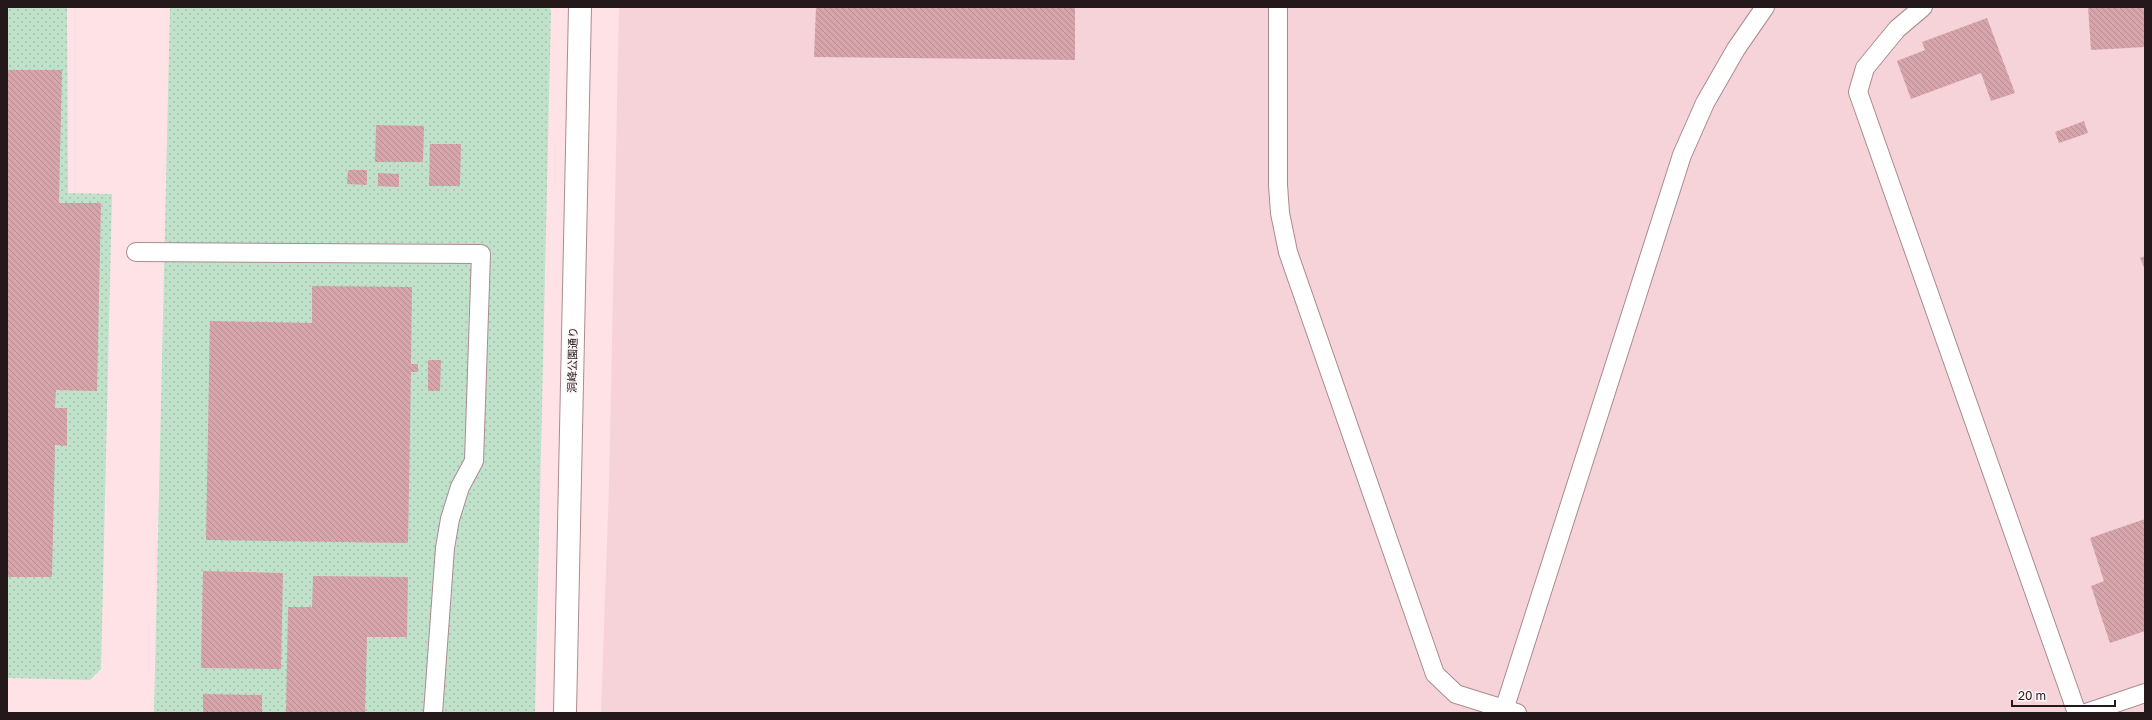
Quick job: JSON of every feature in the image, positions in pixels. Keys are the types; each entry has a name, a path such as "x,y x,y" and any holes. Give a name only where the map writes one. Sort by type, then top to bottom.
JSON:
{"street":[{"name":"洞峰公園通り","path":"565,713 580,7"}],"lane":[{"path":"1278,7 1278,185 1280,213 1288,252 1436,674 1456,694 1508,712 1682,155 1705,103 1736,49 1766,7"},
{"path":"1923,7 1897,29 1865,68 1858,92 2077,713"},
{"path":"136,252 481,254 474,461 460,487 450,519 445,548 433,713"},
{"path":"2086,713 2145,693"}],"shaded area":[{"path":"619,7 2145,7 2145,713 601,713 609,485"}],"green space":[{"path":"7,7 67,7 68,193 112,194 101,669 90,680 7,678"},
{"path":"170,7 549,7 551,10 535,713 154,713"}],"building":[{"path":"816,7 1075,7 1075,60 814,57"},
{"path":"2088,7 2145,7 2145,47 2091,50"},
{"path":"1987,18 2015,93 1991,101 1981,73 1911,99 1897,61 1925,50 1922,42"},
{"path":"7,70 62,70 59,203 101,203 97,391 56,390 55,408 67,408 67,446 55,445 52,577 7,577"},
{"path":"2084,121 2088,133 2059,143 2055,132"},
{"path":"376,125 424,126 423,162 375,162"},
{"path":"430,144 461,144 460,186 429,186"},
{"path":"348,170 367,170 367,185 347,184"},
{"path":"378,173 399,174 399,187 378,186"},
{"path":"2145,256 2145,270 2140,258"},
{"path":"312,286 412,287 411,364 418,364 418,372 411,372 408,543 206,540 210,321 312,323"},
{"path":"428,360 441,360 440,391 428,391"},
{"path":"2145,519 2145,631 2110,643 2091,586 2104,581 2090,538"},
{"path":"203,571 283,573 281,669 201,668"},
{"path":"313,576 408,577 407,637 367,637 365,713 286,713 288,607 312,607"},
{"path":"203,694 262,695 262,713 203,713"}]}
